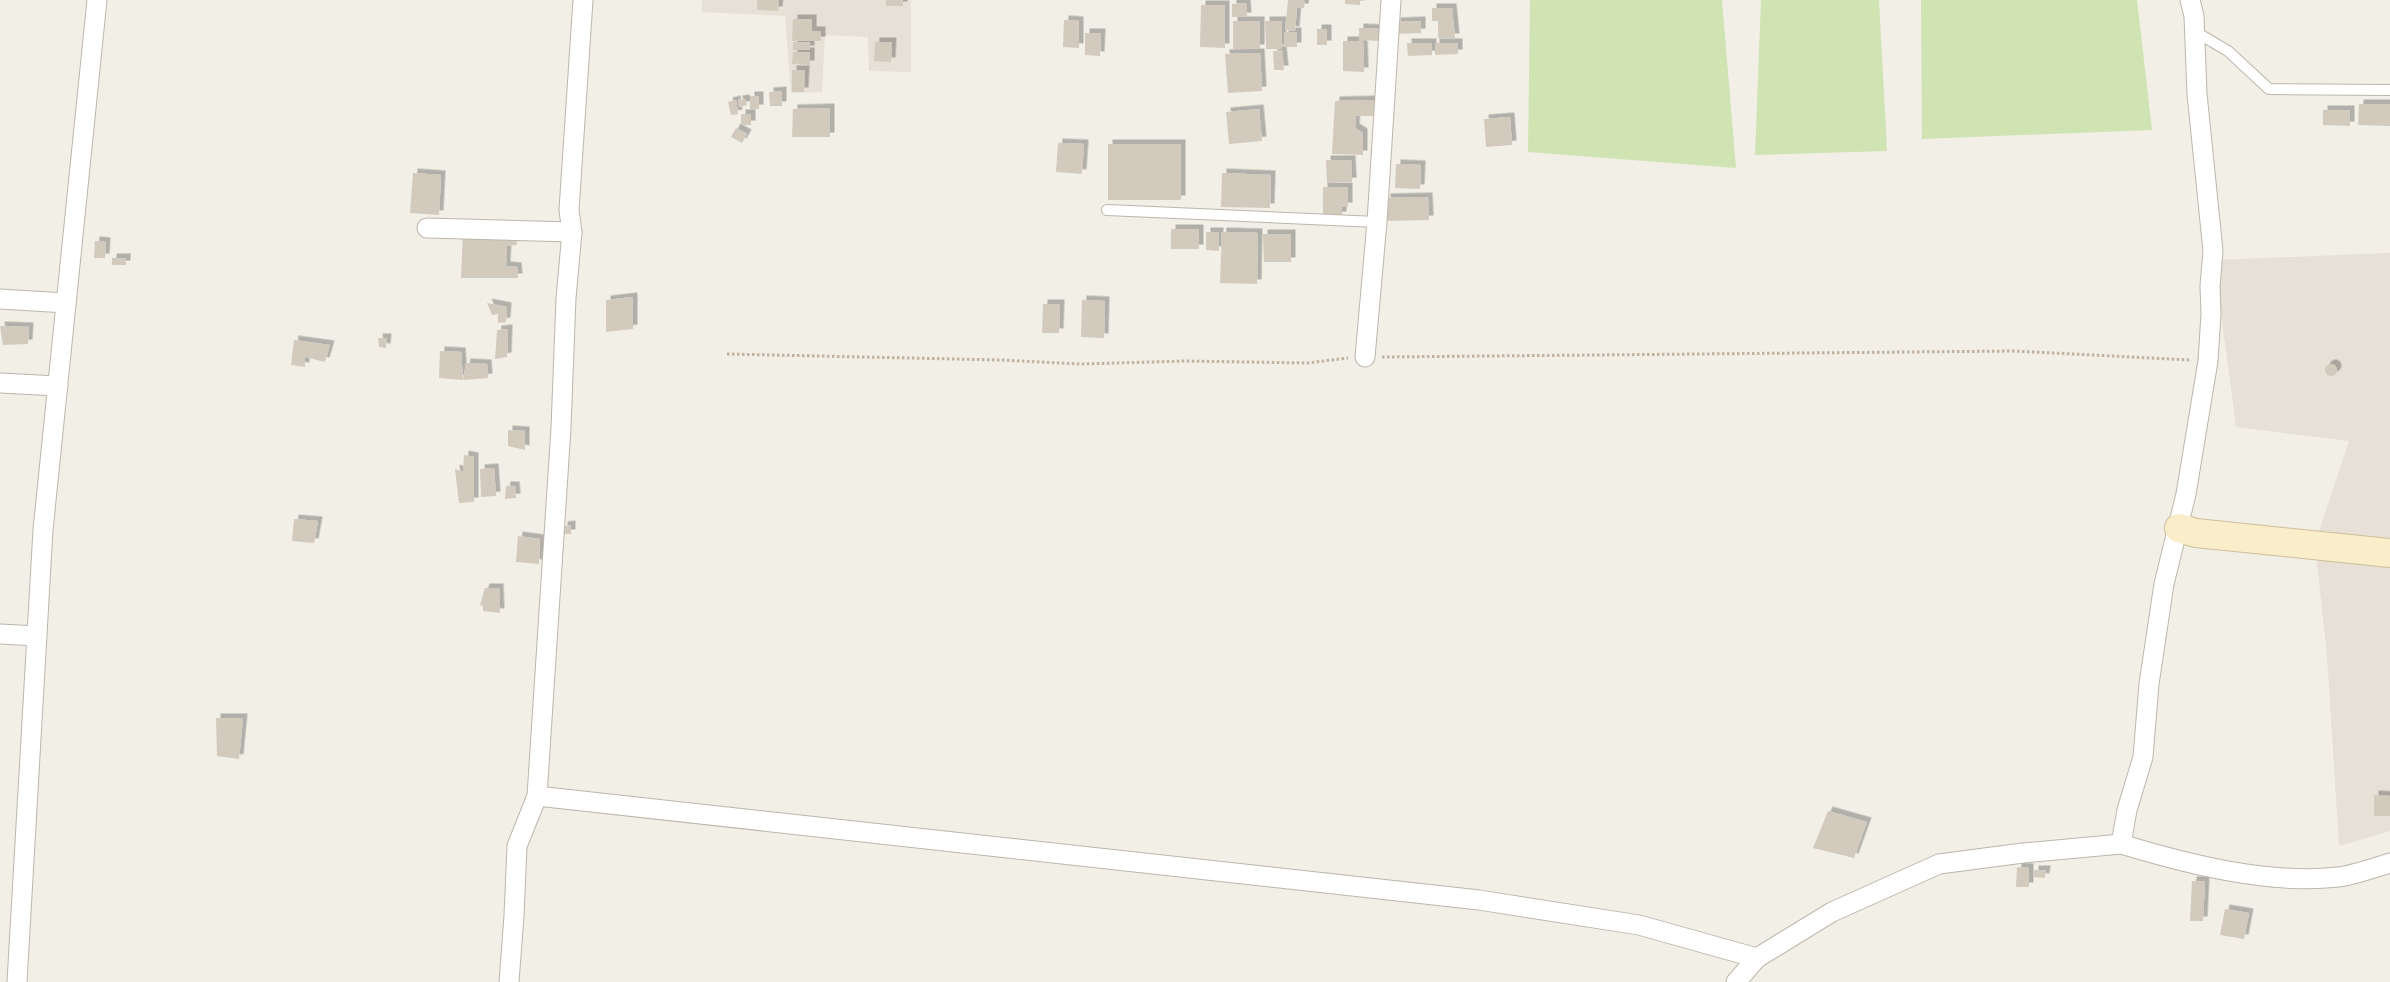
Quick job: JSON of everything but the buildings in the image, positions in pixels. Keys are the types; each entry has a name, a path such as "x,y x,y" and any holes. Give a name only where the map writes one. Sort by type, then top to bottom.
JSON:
{"street":[{"path":"17,982 43,530 97,0"},
{"path":"509,982 517,846 537,796 561,428 566,298 572,232 569,210 584,0"},
{"path":"1365,357 1377,222 1391,0"},
{"path":"2121,844 2127,810 2143,757 2149,684 2164,584 2179,528 2195,449 2208,361 2213,251 2197,94 2194,31 2190,0"},
{"path":"427,228 572,232"},
{"path":"0,299 66,303"},
{"path":"0,382 58,386"},
{"path":"2179,528 2196,533 2390,553"},
{"path":"0,634 36,636"},
{"path":"537,796 1479,900 1639,925 1757,958"},
{"path":"1736,982 1757,958 1832,912 1939,864 2023,853 2121,844 2169,859 2288,879 2340,877 2390,863"}],"lane":[{"path":"2194,31 2228,51 2269,89 2390,90"},
{"path":"1106,210 1377,222"}],"path":[{"path":"727,354 1080,364 1185,361 1307,363 1365,357 2014,351 2208,361"}],"shaded area":[{"path":"702,0 911,0 911,72 869,71 868,37 825,35 822,92 791,93 785,16 702,12"},
{"path":"2390,253 2390,831 2339,846 2327,656 2315,543 2349,441 2236,427 2214,260"}],"green space":[{"path":"1530,0 1722,0 1736,168 1528,152"},
{"path":"1761,0 1879,0 1887,151 1755,155"},
{"path":"1921,0 2137,0 2152,130 1922,139"}]}
